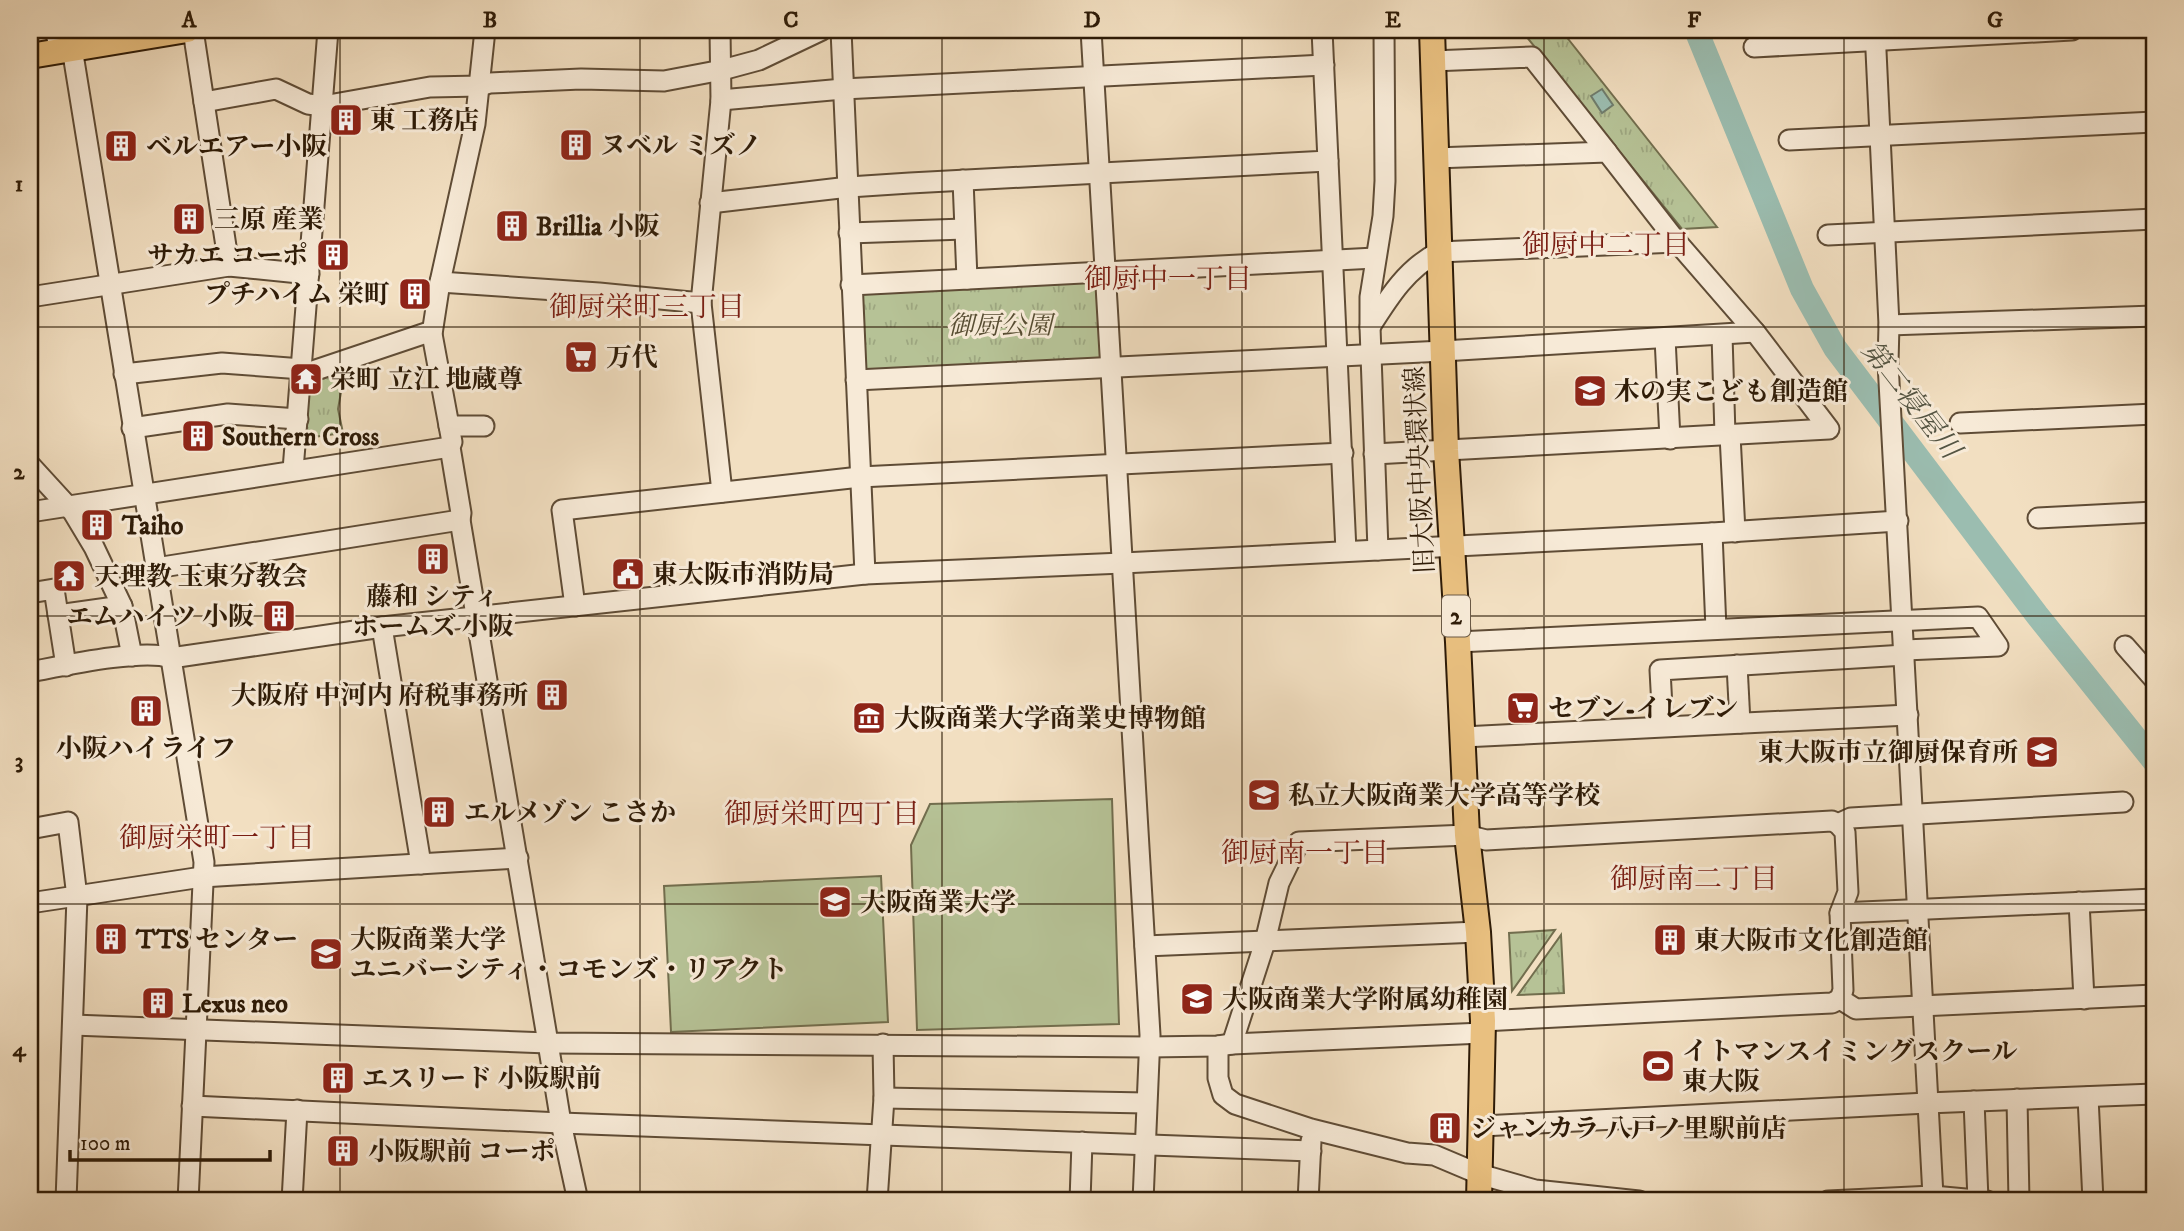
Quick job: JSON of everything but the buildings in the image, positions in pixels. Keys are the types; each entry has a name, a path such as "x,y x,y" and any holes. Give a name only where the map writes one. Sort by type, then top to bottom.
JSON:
{"main road":[{"path":"30,56 62,43 187,30"},
{"name":"旧大阪中央環状線","path":"1432,30 1434,158 1446,450 1467,835 1478,932 1483,1027 1479,1201"}],"street":[{"path":"193,30 229,266"},
{"path":"293,470 328,30"},
{"path":"485,30 475,124 440,282 432,334 452,442 450,447 460,520 561,1123 578,1201"},
{"path":"720,30 721,100 701,303 722,492"},
{"path":"204,102 276,89 308,103 323,106 430,87 581,79 664,81 759,60 822,30"},
{"path":"841,30 866,573"},
{"path":"1091,30 1145,946 1149,1047 1143,1201"},
{"path":"1322,30 1346,551"},
{"path":"1378,550 1370,297 1383,216 1385,181 1384,30"},
{"path":"1754,47 1875,35 2072,30"},
{"path":"1875,35 1889,325 1888,363 1933,1196"},
{"path":"62,43 110,285 204,862 188,1201"},
{"path":"1374,454 1829,429 1755,332 1677,242 1532,57 1432,61"},
{"path":"721,100 843,89 1324,65"},
{"path":"1789,140 2154,122"},
{"path":"1434,158 1607,152"},
{"path":"710,203 849,187 1328,161"},
{"path":"962,180 967,279"},
{"path":"1828,235 2154,219"},
{"path":"849,233 964,229"},
{"path":"1370,327 1389,295 1426,259 1439,252 1677,242"},
{"path":"851,285 1375,258"},
{"path":"30,297 229,266 309,274"},
{"path":"440,282 701,303"},
{"path":"1889,325 2154,316"},
{"path":"856,380 1443,351 1755,332"},
{"path":"124,374 222,363 301,372 426,333 432,334"},
{"path":"1722,335 1735,532"},
{"path":"1665,338 1670,439"},
{"path":"132,428 228,414 298,419"},
{"path":"1960,424 2154,414"},
{"path":"449,426 484,426"},
{"path":"30,513 450,447"},
{"path":"575,606 562,510 860,477 1343,453"},
{"path":"30,465 72,512 94,547 122,606 132,656"},
{"path":"2038,518 2154,512"},
{"path":"156,568 460,520"},
{"path":"30,672 132,656 162,655 171,658 382,627 866,573 1123,563 1735,532 1898,521"},
{"path":"1712,533 1716,629"},
{"path":"30,593 54,589 66,666"},
{"path":"58,615 122,606"},
{"path":"1458,642 1978,617 1998,646 1660,670 1663,726"},
{"path":"382,627 421,864"},
{"path":"2125,646 2154,679"},
{"path":"1737,665 1740,723"},
{"path":"1463,737 1908,715"},
{"path":"1838,824 1851,818 2123,802"},
{"path":"72,1025 548,1043 1149,1047 1225,1045 1832,1003 1840,999 1843,990 1840,914 1848,892 1845,832 1838,824 1832,821 1486,840 1467,835 1299,842 1279,883 1265,942 1225,1045 1218,1078 1223,1095 1235,1104 1311,1129 1408,1153 1434,1155 1479,1174 1535,1191 1639,1201"},
{"path":"30,829 68,822 77,897 65,1201"},
{"path":"30,903 202,877 518,858"},
{"path":"1840,914 2154,899"},
{"path":"2079,902 2084,999"},
{"path":"1145,946 1478,932"},
{"path":"1840,999 1856,1009 2154,995"},
{"path":"877,1201 884,1098 883,1044"},
{"path":"1482,1126 2154,1094"},
{"path":"2088,1097 2093,1201"},
{"path":"884,1098 1146,1103"},
{"path":"2017,1099 2019,1201"},
{"path":"1974,1101 1978,1200"},
{"path":"192,1106 561,1123 1311,1151"},
{"path":"292,1201 297,1111"},
{"path":"1308,1201 1311,1129"},
{"path":"1080,1201 1082,1142"},
{"path":"1828,1201 1933,1196 1987,1201"}],"green space":[{"path":"1521,30 1561,30 1717,227 1682,229"},
{"name":"御厨公園","path":"1090,279 1096,286 1101,357 1096,362 871,373 863,367 861,296 865,291"},
{"path":"346,364 338,409 343,433 299,439 305,377"},
{"path":"1112,799 1119,1024 917,1030 911,845 930,804"},
{"path":"881,876 888,1022 671,1032 664,886"},
{"path":"1555,930 1512,991 1509,933"},
{"path":"1561,935 1564,993 1518,995"}],"shaded area":[{"path":"1602,89 1613,105 1602,113 1591,96"}],"waterway":[{"name":"第二寝屋川","path":"1696,30 1802,289 1835,348 2037,615 2154,761"}],"place":[{"name":"東 工務店","path":"346,120"},
{"name":"ヌベル ミズノ","path":"576,145"},
{"name":"ベルエアー小阪","path":"121,146"},
{"name":"三原 産業","path":"189,219"},
{"name":"Brillia 小阪","path":"512,226"},
{"name":"サカエ コーポ","path":"333,255"},
{"name":"プチハイム 栄町","path":"415,294"},
{"name":"万代","path":"581,357"},
{"name":"栄町 立江 地蔵尊","path":"306,379"},
{"name":"木の実こども創造館","path":"1590,391"},
{"name":"Southern Cross","path":"198,436"},
{"name":"Taiho","path":"97,525"},
{"name":"藤和 シティ ホームズ 小阪","path":"433,559"},
{"name":"東大阪市消防局","path":"628,574"},
{"name":"天理教 玉東分教会","path":"69,576"},
{"name":"エムハイツ 小阪","path":"279,616"},
{"name":"大阪府 中河内 府税事務所","path":"552,695"},
{"name":"セブン-イレブン","path":"1523,708"},
{"name":"小阪ハイライフ","path":"146,711"},
{"name":"大阪商業大学商業史博物館","path":"869,718"},
{"name":"東大阪市立御厨保育所","path":"2042,752"},
{"name":"私立大阪商業大学高等学校","path":"1264,795"},
{"name":"エルメゾン こさか","path":"439,812"},
{"name":"大阪商業大学","path":"835,902"},
{"name":"TTS センター","path":"111,939"},
{"name":"東大阪市文化創造館","path":"1670,940"},
{"name":"大阪商業大学 ユニバーシティ・コモンズ・リアクト","path":"326,954"},
{"name":"大阪商業大学附属幼稚園","path":"1197,999"},
{"name":"Lexus neo","path":"158,1003"},
{"name":"イトマンスイミングスクール 東大阪","path":"1658,1066"},
{"name":"エスリード 小阪駅前","path":"338,1078"},
{"name":"ジャンカラ 八戸ノ里駅前店","path":"1445,1128"},
{"name":"小阪駅前 コーポ","path":"343,1151"}],"district":[{"name":"御厨中二丁目","path":"1606,244"},
{"name":"御厨中一丁目","path":"1168,278"},
{"name":"御厨栄町三丁目","path":"647,306"},
{"name":"御厨栄町四丁目","path":"822,813"},
{"name":"御厨栄町一丁目","path":"217,837"},
{"name":"御厨南一丁目","path":"1305,852"},
{"name":"御厨南二丁目","path":"1694,878"}]}
